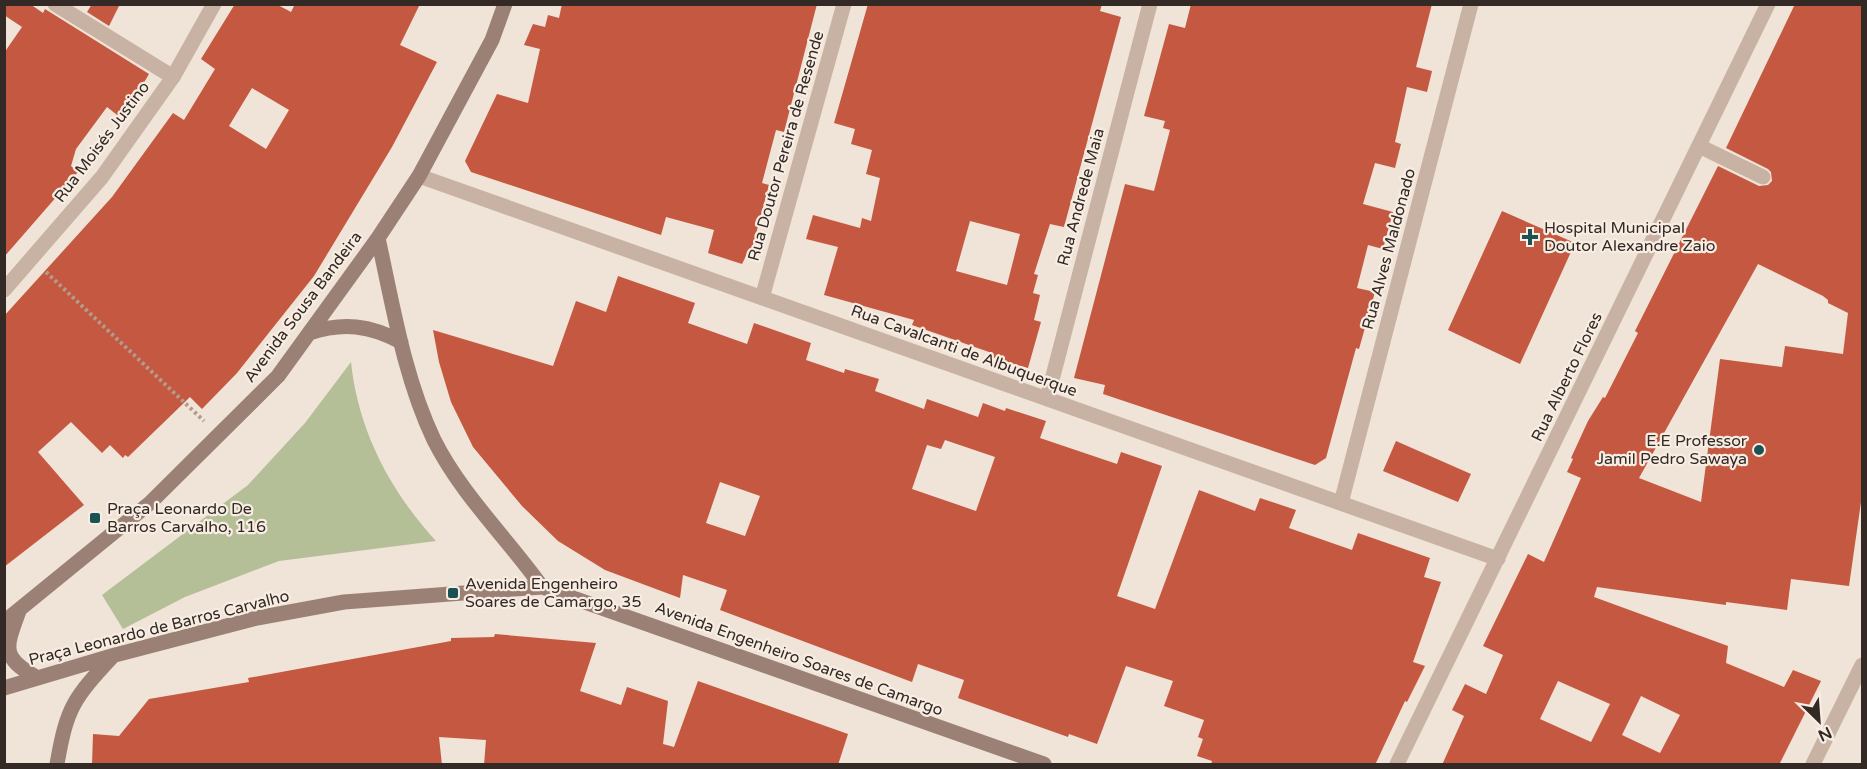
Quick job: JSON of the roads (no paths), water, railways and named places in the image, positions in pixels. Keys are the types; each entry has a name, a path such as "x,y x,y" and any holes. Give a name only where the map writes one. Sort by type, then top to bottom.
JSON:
{"street":[{"path":"55,4 173,77"},
{"name":"Rua Moisés Justino","path":"4,290 102,177 173,77 214,4"},
{"name":"Avenida Sousa Bandeira","path":"4,622 150,503 278,376 378,238 419,176 492,40 505,4"},
{"name":"Rua Doutor Pereira de Resende","path":"762,298 844,4"},
{"name":"Rua Andrede Maia","path":"1047,399 1150,4"},
{"name":"Rua Alves Maldonado","path":"1341,503 1471,4"},
{"name":"Rua Alberto Flores","path":"1397,765 1768,4"},
{"path":"1699,146 1763,177"},
{"name":"Rua Cavalcanti de Albuquerque","path":"419,176 1498,559"},
{"path":"378,238 405,361 434,441 474,502 513,546 542,587"},
{"path":"309,333 341,325 358,326 373,329 401,342"},
{"name":"Praça Leonardo de Barros Carvalho","path":"4,688 114,655 257,618 344,602 542,587"},
{"name":"Avenida Engenheiro Soares de Camargo","path":"542,587 1044,765"},
{"path":"19,611 9,639 8,652 16,667 36,677"},
{"path":"57,765 64,721 79,693 114,655"},
{"path":"1813,765 1863,664"}],"place":[{"name":"Hospital Municipal Doutor Alexandre Zaio","path":"1530,237"},
{"name":"E.E Professor Jamil Pedro Sawaya","path":"1759,450"},
{"name":"Praça Leonardo De Barros Carvalho, 116","path":"95,518"},
{"name":"Avenida Engenheiro Soares de Camargo, 35","path":"453,593"}]}
